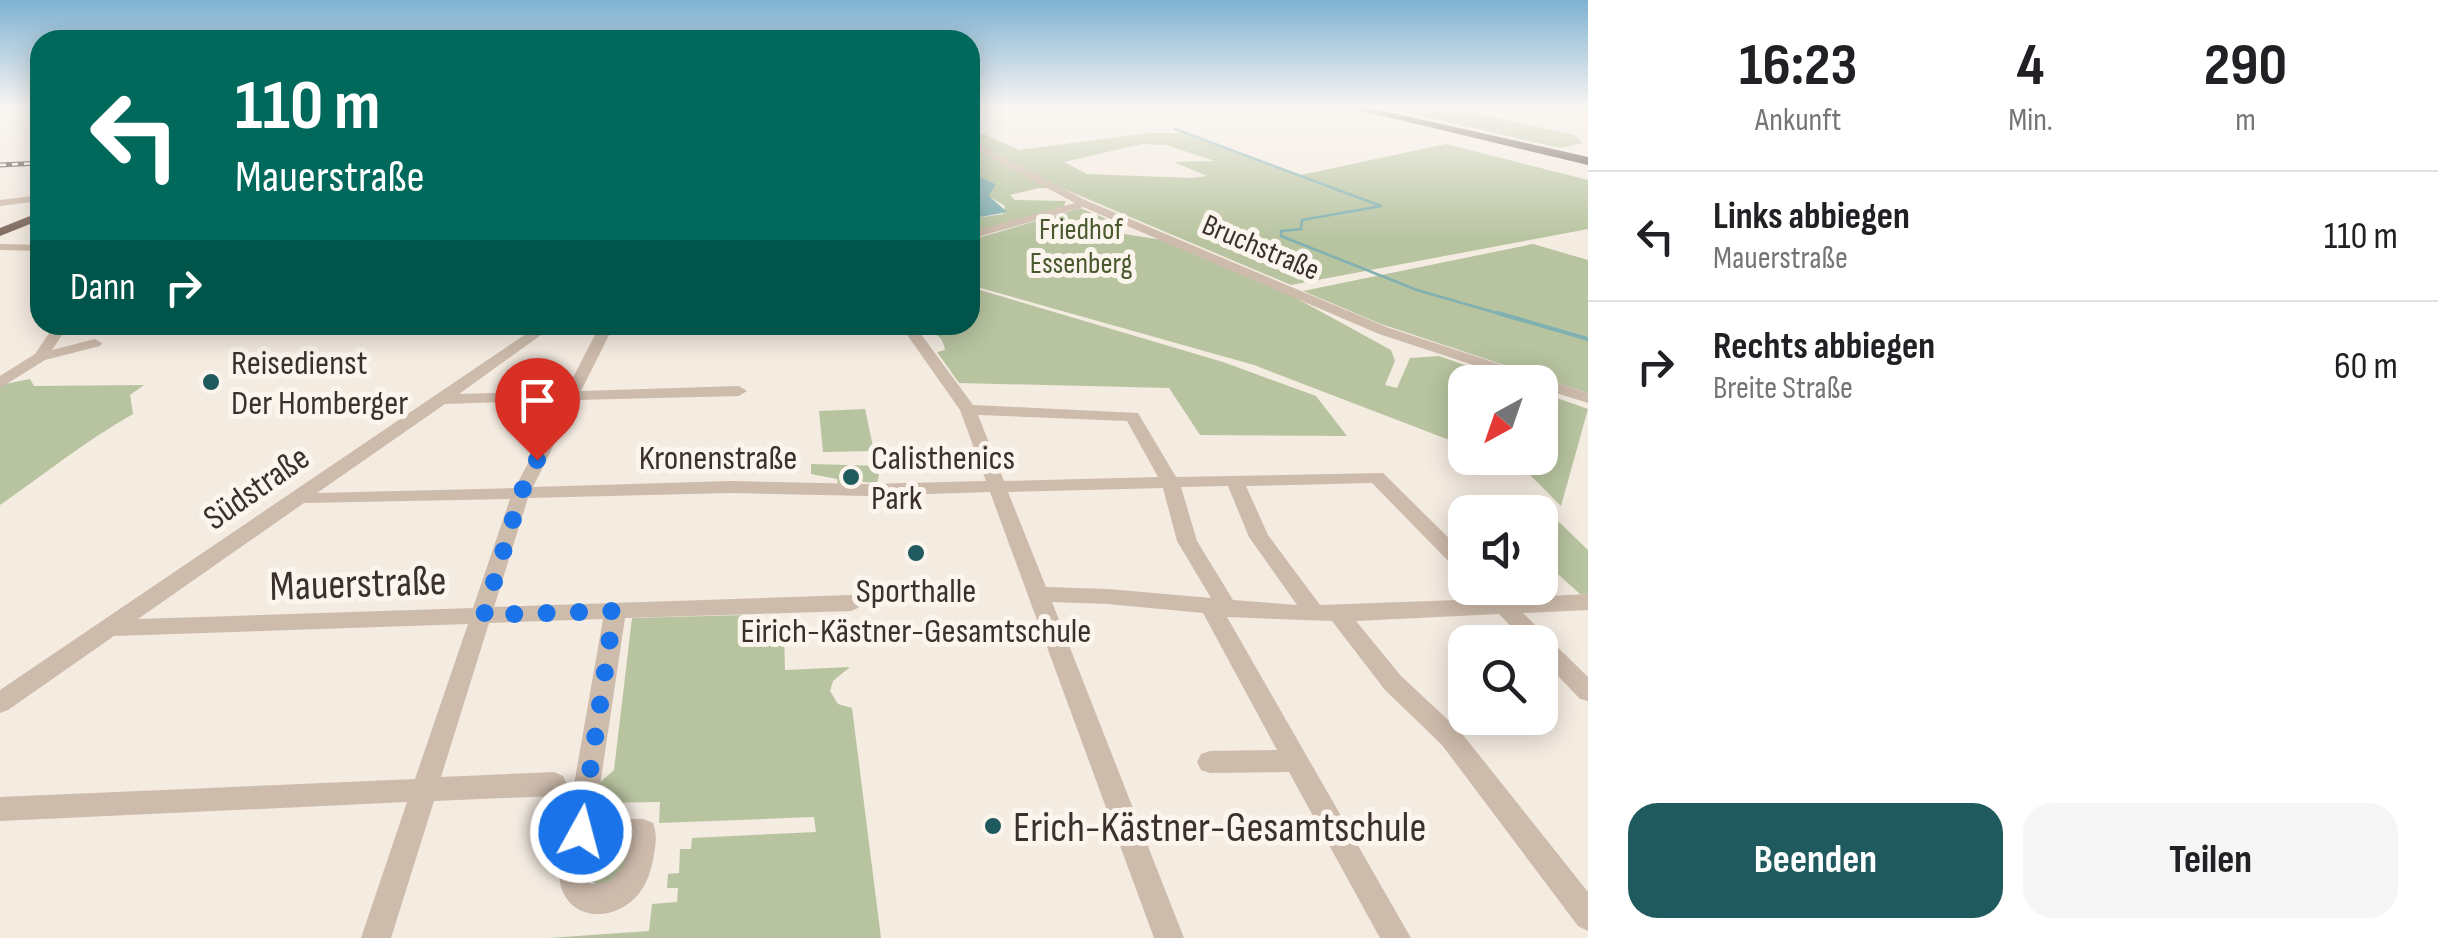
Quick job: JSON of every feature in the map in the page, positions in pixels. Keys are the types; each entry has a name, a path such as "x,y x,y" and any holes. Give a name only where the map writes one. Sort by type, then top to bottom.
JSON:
{"highway":[{"path":"1547,151 1588,160"},
{"path":"1549,151 1588,160"}],"main road":[{"path":"0,232 30,220"}],"street":[{"name":"Bruchstraße","path":"985,151 1085,204 1384,330 1486,365"},
{"path":"0,203 30,199"},
{"path":"980,233 1085,204"},
{"path":"0,247 30,248"},
{"path":"40,357 55,335"},
{"name":"Südstraße","path":"0,703 534,335"},
{"path":"376,938 521,493 568,395 602,335"},
{"path":"914,335 968,410 1169,938"},
{"path":"0,383 40,357 95,343"},
{"name":"Bruchstraße","path":"1558,389 1588,398"},
{"path":"441,399 739,391"},
{"path":"968,410 1132,416 1170,482 1187,540 1293,761 1396,938"},
{"name":"Kronenstraße","path":"301,496 311,499 730,487 996,487 1377,477 1448,549"},
{"path":"1235,482 1259,536 1326,613 1451,738 1588,916"},
{"path":"1040,595 1090,594 1219,609 1326,613 1504,605 1588,692"},
{"name":"Mauerstraße","path":"108,628 850,602"},
{"path":"1558,603 1588,602"},
{"path":"581,832 614,611"},
{"path":"1210,762 1293,761"},
{"path":"0,810 554,784"}],"green space":[{"path":"980,151 1113,151 1064,162 1087,174 1192,178 1207,176 1174,162 1215,161 1184,151 1231,151 1301,175 1414,151 1473,151 1588,180 1588,229 1291,285 1064,189 1039,188 1010,195 1015,200 1066,201 1063,208 980,233 980,217 1003,214 1005,206 989,196 996,184 980,177"},
{"name":"Friedhof Essenberg","path":"1080,208 1107,219 1124,234 1163,240 1285,292 1391,350 1395,361 1385,385 1397,388 1410,358 1439,356 1465,365 1448,365 1448,439 1254,365 980,288 980,237"},
{"path":"1533,244 1588,260 1588,393 1558,383 1558,365 1504,365 1381,324 1303,291"},
{"path":"980,290 1223,362 1316,396 1347,436 1200,435 1169,388 959,383 937,352 945,350 937,335 980,335"},
{"path":"30,379 34,386 144,385 130,395 133,414 0,505 0,385"},
{"path":"1558,398 1588,409 1561,506 1558,495 1550,495 1530,475 1558,475"},
{"path":"865,409 874,451 823,452 819,411"},
{"name":"Calisthenics Park","path":"811,464 881,466 877,483 850,481 847,488 839,488 837,479 811,474"},
{"path":"1558,522 1588,550 1588,594 1580,594 1558,574"},
{"path":"745,615 745,636 784,634 785,670 850,667 833,681 830,691 838,704 852,708 881,938 549,938 649,931 652,904 677,902 678,888 667,888 668,874 679,873 680,849 691,849 692,838 816,832 814,817 659,823 660,802 593,803 596,786 614,770 632,618"},
{"path":"619,841 631,857 622,879 598,886 582,873 587,857 598,845"}],"water":[{"path":"980,177 996,184 989,196 1007,212 980,217"}],"waterway":[{"path":"1233,151 1381,206 1302,220 1301,229 1281,231 1281,236 1417,290 1507,316"},
{"path":"1498,313 1588,339"}],"railway":[{"path":"0,165 30,164"}],"place":[{"name":"Reisedienst Der Homberger","path":"211,382"},
{"name":"Calisthenics Park","path":"851,477"},
{"name":"Sporthalle Eirich-Kästner-Gesamtschule","path":"916,553"},
{"name":"Erich-Kästner-Gesamtschule","path":"993,826"}],"route":[{"path":"537,460 521,493 484,615 614,611 581,832"}]}
